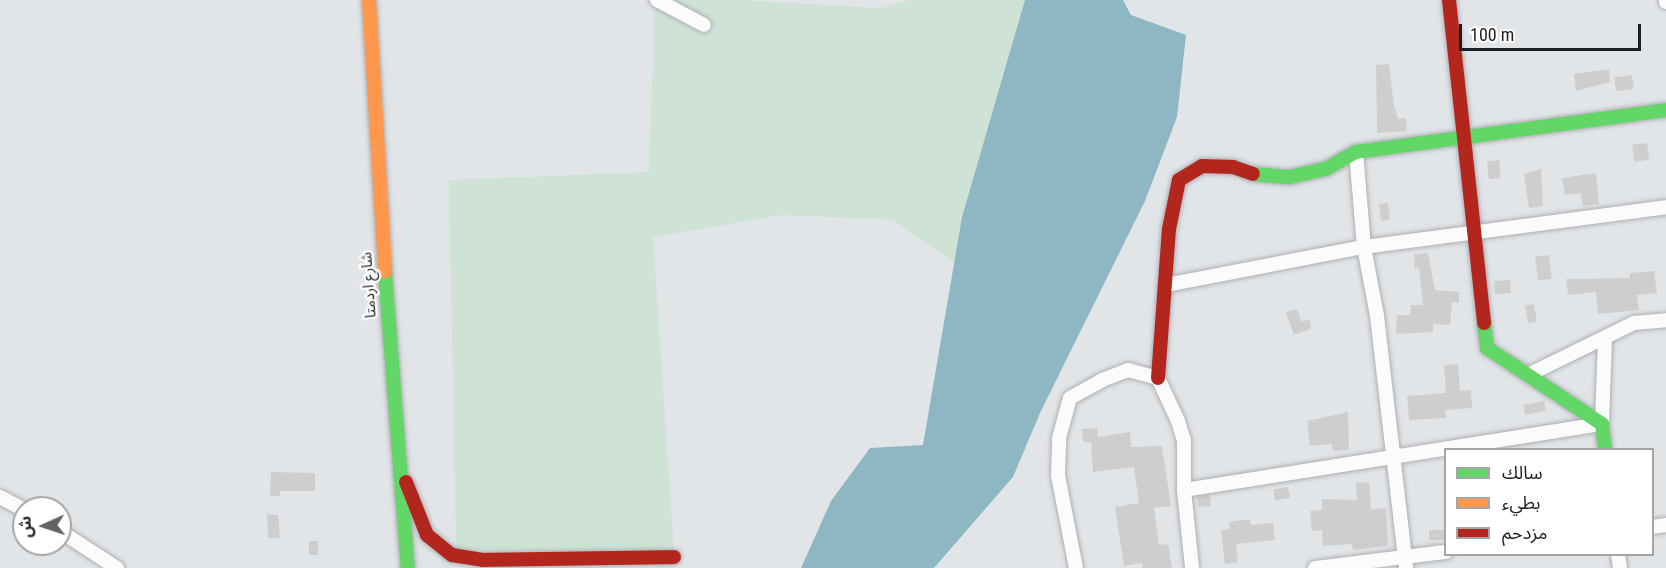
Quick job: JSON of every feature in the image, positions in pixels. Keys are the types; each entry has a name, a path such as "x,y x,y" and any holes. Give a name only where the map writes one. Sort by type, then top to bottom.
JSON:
{"street":[{"name":"شارع اردمتا","path":"369,0 397,458 408,568"},
{"path":"657,0 704,25"},
{"path":"1449,0 1462,138 1487,348 1602,424"},
{"path":"1192,568 1184,490 1184,441 1158,378 1169,229 1179,180 1202,166 1233,167 1257,175 1290,177 1326,169 1356,152 1666,110"},
{"path":"1356,152 1364,247 1394,456 1406,562"},
{"path":"1166,285 1364,247 1666,207"},
{"path":"1528,375 1634,323 1666,320"},
{"path":"1605,338 1602,424 1605,448"},
{"path":"1076,568 1058,475 1059,438 1070,398 1102,380 1128,370 1158,378"},
{"path":"1446,448 1602,424"},
{"path":"1184,490 1444,448"},
{"path":"397,458 427,535 452,555 483,560 674,557"},
{"path":"72,539 117,568"},
{"path":"1315,568 1406,562 1444,552"}],"green space":[{"path":"655,0 741,0 881,8 909,0 1025,0 1026,5 962,217 955,263 893,220 782,215 653,237 674,552 456,549 449,180 649,172"}],"water":[{"path":"1025,0 1123,0 1131,15 1186,35 1177,117 1145,201 1040,413 1013,477 934,568 801,568 831,501 870,448 923,445 962,217"}],"building":[{"path":"1389,64 1394,105 1398,119 1406,118 1407,131 1377,133 1376,65"},
{"path":"1609,69 1610,82 1576,91 1574,74"},
{"path":"1632,75 1634,89 1616,91 1614,78"},
{"path":"1647,143 1649,160 1634,162 1632,145"},
{"path":"1499,160 1501,178 1489,179 1487,161"},
{"path":"1541,169 1543,206 1529,208 1524,174"},
{"path":"1596,173 1599,204 1583,206 1581,193 1565,195 1562,178"},
{"path":"1388,203 1390,220 1381,221 1379,204"},
{"path":"1428,253 1435,290 1459,292 1459,303 1452,302 1450,325 1433,324 1433,332 1396,334 1397,315 1410,315 1411,305 1423,305 1419,268 1415,269 1414,254"},
{"path":"1549,255 1552,279 1538,281 1535,257"},
{"path":"1654,271 1657,293 1637,295 1639,310 1598,314 1596,292 1568,295 1566,279 1630,278 1630,273"},
{"path":"1510,280 1511,293 1495,294 1494,281"},
{"path":"1534,304 1537,322 1528,323 1525,305"},
{"path":"1297,309 1301,321 1310,320 1311,329 1294,335 1286,312"},
{"path":"1458,364 1460,391 1471,390 1472,408 1445,410 1446,418 1409,420 1407,396 1446,393 1444,365"},
{"path":"1544,401 1546,411 1525,415 1523,405"},
{"path":"1348,412 1349,450 1333,451 1332,444 1310,446 1307,421"},
{"path":"1097,428 1098,437 1130,432 1131,447 1162,446 1171,506 1154,508 1159,545 1168,544 1172,568 1143,568 1142,563 1124,566 1115,507 1139,503 1134,467 1093,472 1091,442 1083,442 1082,429"},
{"path":"271,472 315,473 315,491 280,491 280,496 270,496"},
{"path":"1369,482 1371,509 1386,508 1388,546 1353,550 1352,544 1323,546 1322,530 1312,531 1310,511 1322,510 1322,499 1357,500 1356,483"},
{"path":"1288,487 1290,498 1275,500 1273,490"},
{"path":"1210,495 1211,506 1198,507 1197,496"},
{"path":"267,514 278,515 280,538 268,538"},
{"path":"1250,519 1251,525 1273,523 1275,540 1236,544 1238,562 1225,564 1221,530 1230,529 1229,522"},
{"path":"1429,530 1444,530 1444,540 1429,540"},
{"path":"309,541 318,541 318,555 309,555"}],"traffic: fast":[{"path":"1253,174 1290,177 1326,169 1356,152 1666,110"},
{"path":"385,272 408,568"},
{"path":"1484,323 1487,348 1602,424 1605,448"}],"traffic: slow":[{"path":"369,0 385,272"}],"traffic: jam":[{"path":"1449,0 1484,323"},
{"path":"1158,378 1169,229 1179,180 1202,166 1233,167 1253,174"},
{"path":"406,482 427,535 452,555 483,560 674,557"}]}
